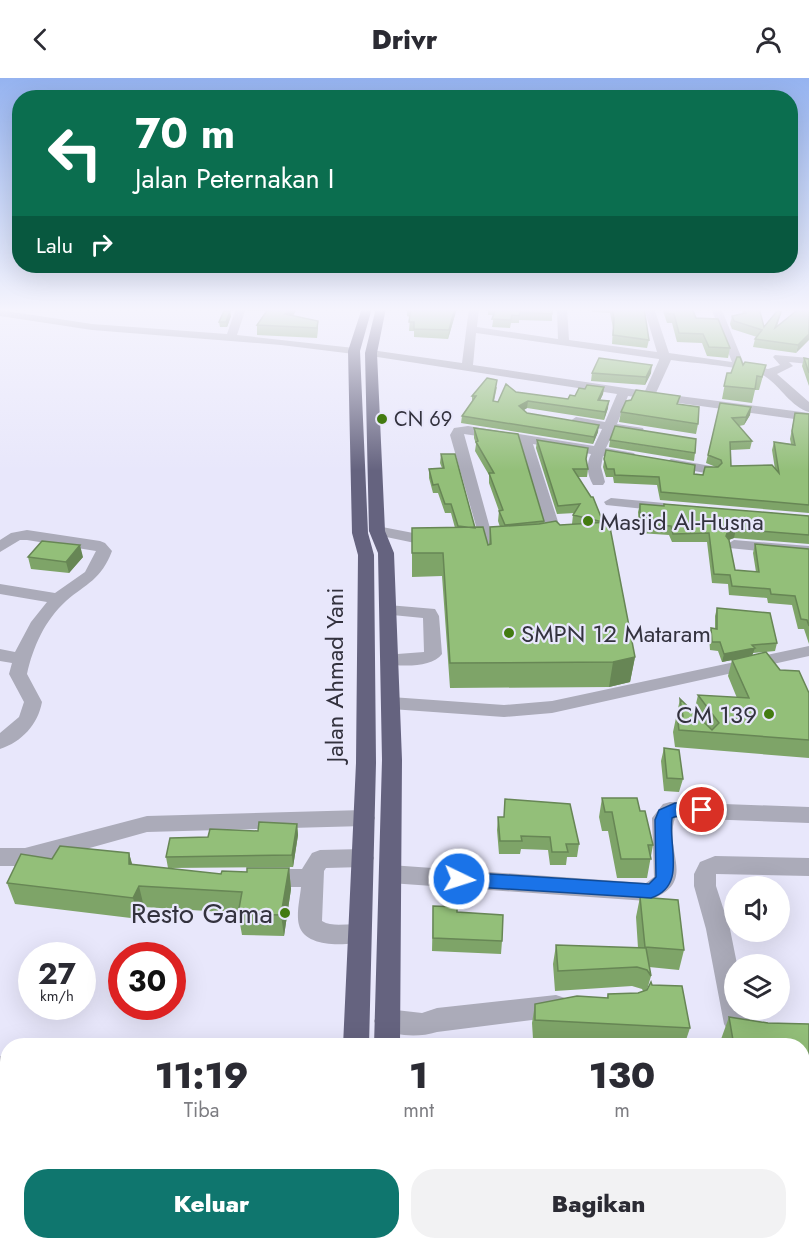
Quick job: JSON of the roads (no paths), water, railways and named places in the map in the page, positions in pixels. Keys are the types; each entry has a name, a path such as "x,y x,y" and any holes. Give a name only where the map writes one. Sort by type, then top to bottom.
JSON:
{"highway":[{"name":"Jalan Ahmad Yani","path":"354,363 360,533 377,544 356,1038"},
{"path":"370,363 377,544 388,610 390,658 392,760 387,1033"},
{"path":"366,763 392,760"}],"street":[{"path":"432,363 649,396 809,417"},
{"path":"467,368 468,363"},
{"path":"649,396 663,363"},
{"path":"711,363 769,373 791,395 809,408"},
{"path":"769,373 787,366 784,363"},
{"path":"598,482 594,467 598,451 624,392"},
{"path":"562,419 654,434"},
{"path":"487,544 457,435 459,431 468,430 711,470"},
{"path":"470,544 547,539 554,534 525,440"},
{"path":"611,502 681,508"},
{"path":"0,547 16,536 27,535 104,548 90,576 59,599 45,615 21,659 18,674 33,702 31,715 18,731 3,738"},
{"path":"377,544 418,540 452,543"},
{"path":"734,545 808,555"},
{"path":"0,589 59,599"},
{"path":"388,610 429,613 433,654 427,658 390,658"},
{"path":"391,703 504,711 552,707 809,651"},
{"path":"0,655 21,659"},
{"path":"390,874 647,892 658,887 665,879 663,818 670,810 809,815"},
{"path":"0,857 25,857 147,824 364,818"},
{"path":"359,933 323,934 315,930 310,924 312,878 315,864 320,859 363,858"},
{"path":"773,1037 748,1034 737,1024 718,929 705,886 705,874 708,868 715,865 809,867"},
{"path":"242,878 312,878"},
{"path":"387,1033 437,1020 548,1008 578,1000"}],"place":[{"name":"CN 69","path":"382,419"},
{"name":"Masjid Al-Husna","path":"588,521"},
{"name":"SMPN 12 Mataram","path":"509,633"},
{"name":"CM 139","path":"769,714"},
{"name":"Resto Gama","path":"285,913"}]}
